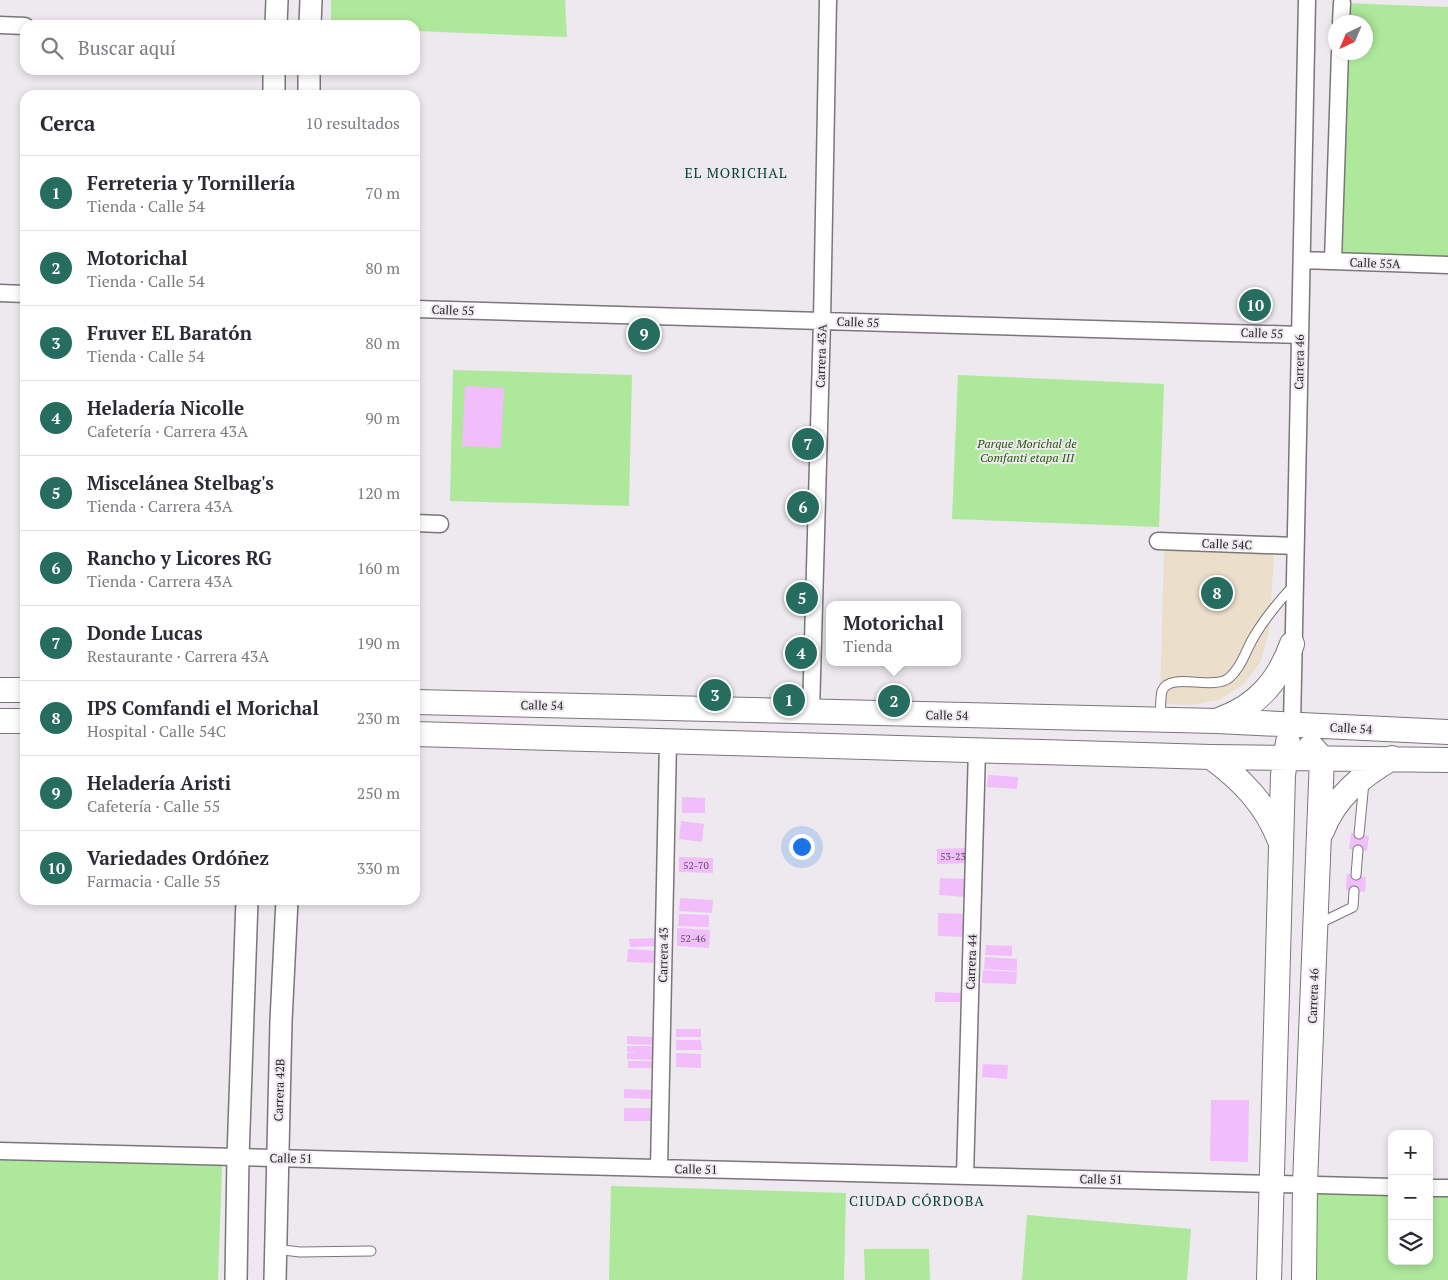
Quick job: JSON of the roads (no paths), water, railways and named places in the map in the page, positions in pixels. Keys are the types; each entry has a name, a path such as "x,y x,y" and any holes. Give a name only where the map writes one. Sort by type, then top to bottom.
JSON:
{"main road":[{"path":"1217,721 1247,707 1260,697 1274,682 1285,664 1292,644"},
{"path":"0,690 20,690"},
{"name":"Calle 54","path":"420,702 1160,719 1448,732"},
{"path":"0,721 20,721"},
{"path":"1292,725 1322,758"},
{"name":"Carrera 46","path":"1269,1280 1284,758 1292,725"},
{"path":"420,734 1210,757 1448,760"},
{"path":"1210,757 1251,791 1268,816 1282,846"},
{"name":"Carrera 46","path":"1304,1280 1305,1184 1322,758"},
{"path":"1318,849 1323,829 1332,811 1344,794 1365,775 1392,758"},
{"path":"1277,996 1295,1001 1313,997"}],"street":[{"path":"276,20 277,0"},
{"path":"310,20 311,0"},
{"name":"Carrera 43A","path":"811,712 822,321 828,0"},
{"name":"Carrera 46","path":"1292,725 1292,644 1295,584 1307,0"},
{"path":"1341,15 1342,3"},
{"path":"0,25 20,26"},
{"path":"1333,261 1340,60"},
{"path":"274,75 274,90"},
{"path":"309,75 309,90"},
{"name":"Calle 55A","path":"1302,260 1448,265"},
{"path":"0,293 20,294"},
{"name":"Calle 55","path":"420,309 1300,334"},
{"path":"420,523 440,524"},
{"name":"Calle 54C","path":"1158,541 1295,546"},
{"name":"Carrera 43","path":"658,1168 668,741"},
{"name":"Carrera 44","path":"965,1176 977,749"},
{"path":"236,1280 238,1157 248,905"},
{"name":"Carrera 42B","path":"275,1280 274,1249 287,905"},
{"name":"Calle 51","path":"0,1151 1388,1187"},
{"path":"1433,1188 1448,1188"}],"lane":[{"path":"1160,719 1162,692 1166,685 1174,681 1209,684 1228,678 1240,666 1255,635 1295,584"},
{"path":"1359,834 1365,775"},
{"path":"1356,875 1358,850"},
{"path":"1316,925 1353,907 1354,891"},
{"path":"274,1249 300,1252 372,1252"}],"place":[{"name":"Variedades Ordóñez","path":"1255,305"},
{"name":"Heladería Aristi","path":"644,334"},
{"name":"Donde Lucas","path":"808,444"},
{"name":"Rancho y Licores RG","path":"803,507"},
{"name":"IPS Comfandi el Morichal","path":"1217,593"},
{"name":"Miscelánea Stelbag's","path":"802,598"},
{"name":"Heladería Nicolle","path":"801,653"},
{"name":"Fruver EL Baratón","path":"715,695"},
{"name":"Ferreteria y Tornillería","path":"789,700"},
{"name":"Motorichal","path":"894,701"}],"district":[{"name":"EL MORICHAL","path":"736,172"},
{"name":"CIUDAD CÓRDOBA","path":"917,1200"}],"park label":[{"name":"Parque Morichal de Comfanti etapa III","path":"1027,450"}]}
